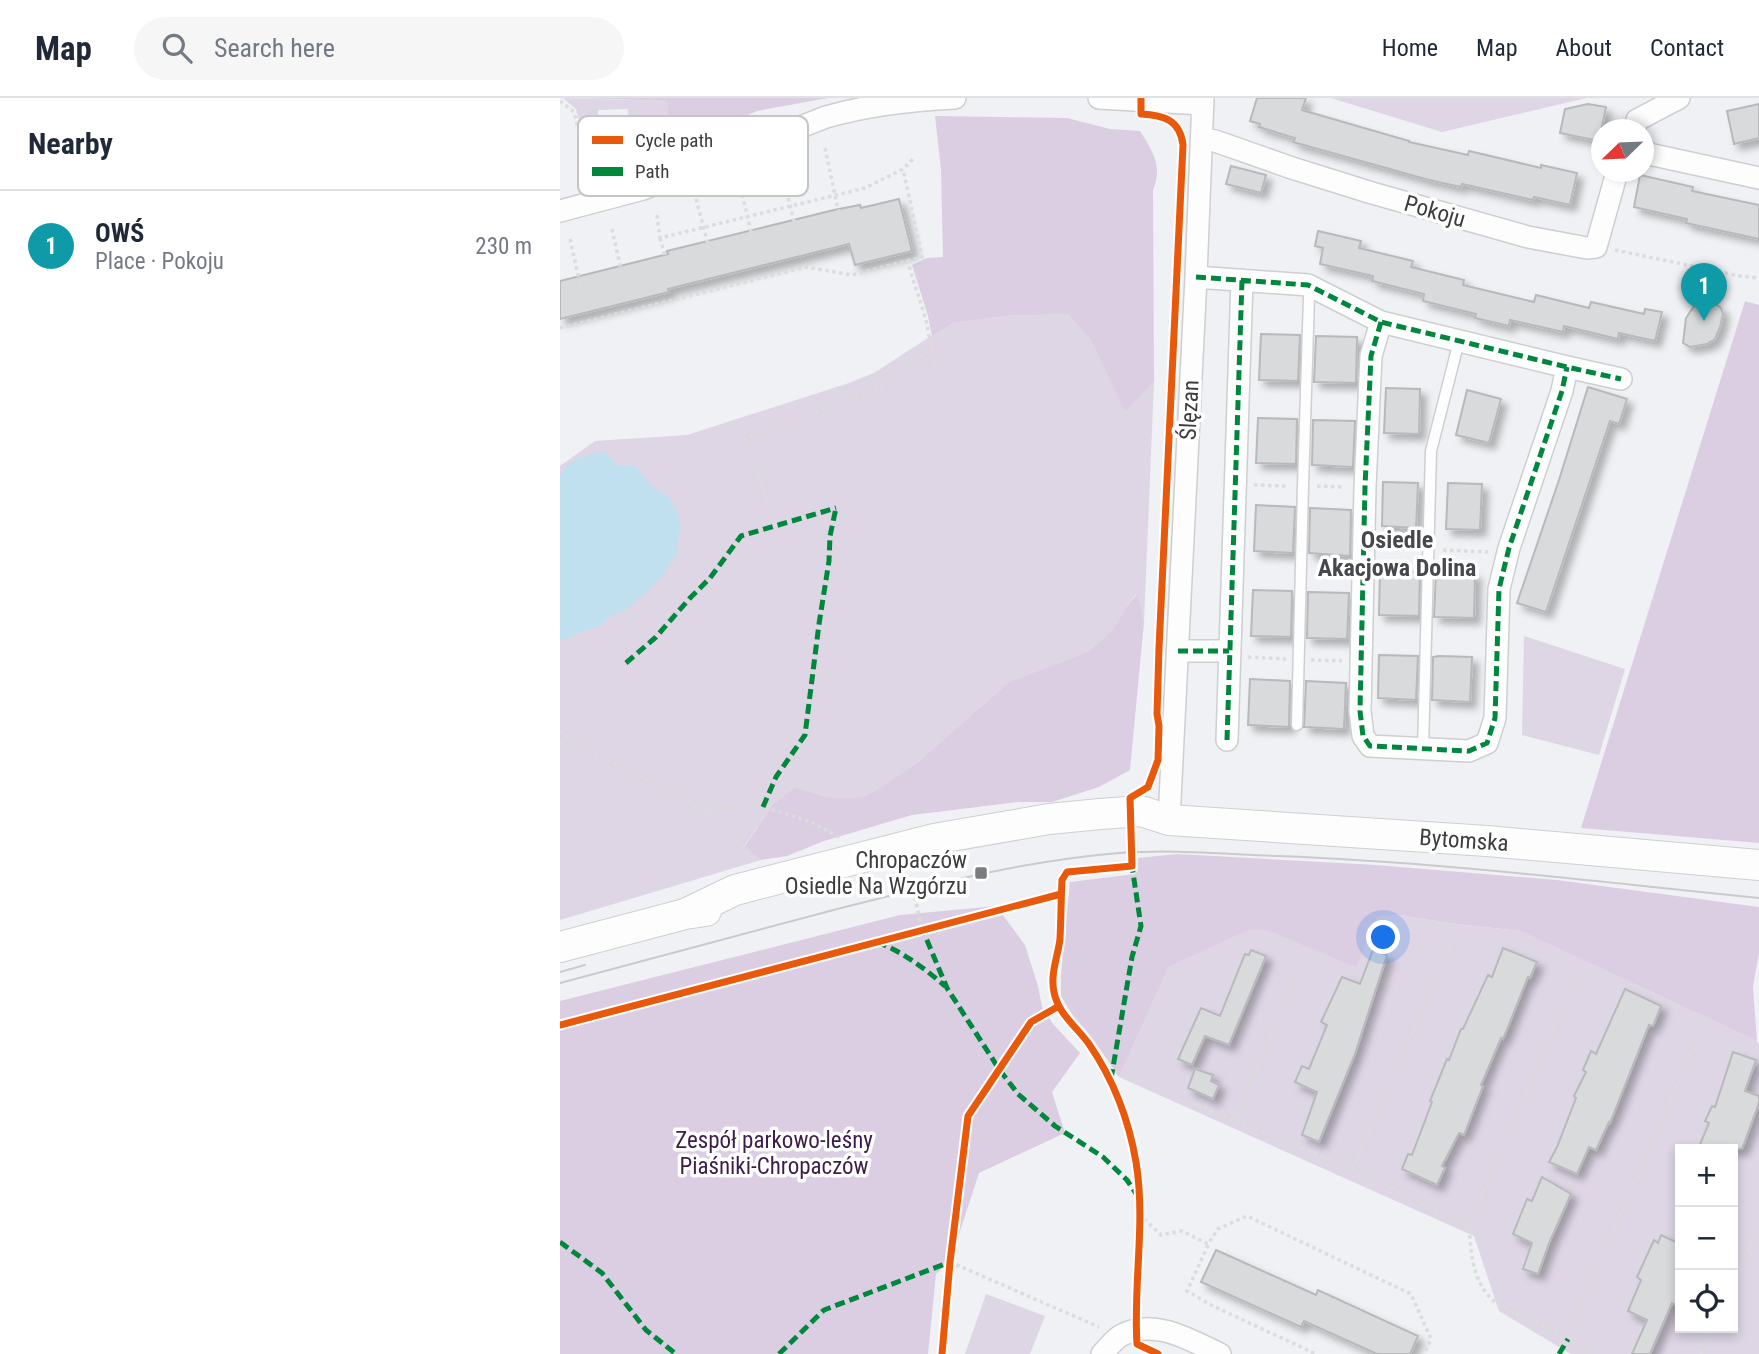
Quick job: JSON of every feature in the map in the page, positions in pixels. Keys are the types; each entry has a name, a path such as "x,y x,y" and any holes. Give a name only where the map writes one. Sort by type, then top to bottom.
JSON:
{"main road":[{"name":"Bytomska","path":"560,947 685,914 735,890 934,839 1049,819 1141,811 1170,820 1488,841 1759,865"}],"street":[{"path":"808,124 844,112 903,102 955,98"},
{"name":"Ślęzan","path":"1099,98 1203,101 1170,820"},
{"path":"1639,119 1679,98"},
{"name":"Pokoju","path":"1202,139 1522,236 1587,248 1596,247"},
{"path":"1654,155 1759,178"},
{"path":"1596,247 1614,182"},
{"path":"560,211 617,196"},
{"path":"1196,277 1308,285 1381,321 1621,379"},
{"path":"1227,740 1242,280"},
{"path":"1381,321 1371,356 1365,499 1362,723 1363,736 1370,746 1469,751 1487,743 1495,718 1499,589 1509,548 1562,391 1567,368"},
{"path":"1178,652 1229,651"},
{"path":"1102,1354 1128,1333 1156,1329 1173,1332 1220,1354"}],"lane":[{"path":"1297,725 1309,297 1312,288"},
{"path":"1423,749 1431,451 1459,341"}],"path":[{"path":"560,100 574,112 578,127"},
{"path":"825,148 840,219"},
{"path":"660,237 865,188 904,169 913,159"},
{"path":"560,328 806,267 852,275 922,257 904,169"},
{"path":"742,196 752,240"},
{"path":"787,196 796,230"},
{"path":"696,199 710,252"},
{"path":"657,215 667,263"},
{"path":"611,229 622,274"},
{"path":"570,239 580,284"},
{"path":"1596,247 1759,278"},
{"path":"907,260 926,320 936,373"},
{"path":"776,526 745,438 876,390 931,349"},
{"path":"560,730 574,742 700,808 736,841 757,866"},
{"path":"560,743 574,742"},
{"path":"700,808 744,808 752,804 808,821 840,837 846,843"},
{"path":"560,1025 1061,894 1054,991 1059,1006 1089,1043 1112,1082 1128,1127 1136,1163 1139,1214 1128,1333 950,1262"},
{"path":"915,897 921,926"},
{"path":"1352,1170 1456,933"},
{"path":"1235,1120 1301,964"},
{"path":"1579,971 1468,1225 1475,1270 1488,1296 1496,1303 1599,1354"},
{"path":"943,1354 950,1262 968,1116 1031,1022 1059,1006"},
{"path":"1569,1339 1606,1243 1701,1031"},
{"path":"1191,1102 1352,1170 1468,1225"},
{"path":"1139,1214 1161,1235 1182,1231 1208,1244"},
{"path":"1316,1354 1187,1291 1208,1244 1218,1229 1247,1216 1411,1294 1431,1339 1423,1354"},
{"path":"1738,1271 1759,1225"},
{"path":"1701,1354 1711,1333"}],"shaded area":[{"path":"563,98 667,101 667,116 628,116 628,109 598,110 598,116 578,117 576,109"},
{"path":"1331,98 1586,98 1442,132"},
{"path":"1068,314 1090,339 1125,410 1154,382 1144,622 1136,594 1112,630 1089,651 1009,682 919,761 864,797 830,798 795,787 773,804 745,845 761,860 560,920 560,466 595,441 687,435 849,383 874,373 951,323 1004,316"},
{"path":"1524,636 1625,669 1599,755 1522,735"},
{"path":"1399,915 1520,931 1757,1041 1759,1354 1571,1354 1499,1311 1474,1236 1119,1077 1169,967 1249,930 1268,931 1356,966 1378,917"},
{"path":"986,1294 1045,1316 1030,1354 965,1354"}],"green space":[{"path":"577,98 828,98 757,111 746,116 667,116 667,101"},
{"path":"935,116 1067,118 1110,129 1140,131 1157,166 1153,190 1154,382 1125,411 1090,339 1068,314 1004,316 952,323 932,336 912,265 927,258 943,257 941,169"},
{"path":"1745,301 1759,305 1759,843 1581,828"},
{"path":"1137,594 1144,622 1130,770 1099,787 1052,802 1018,802 912,815 824,841 787,856 761,860 745,846 773,804 795,787 830,798 864,797 889,782 919,761 1009,682 1089,651 1112,630"},
{"path":"1177,854 1376,865 1557,880 1759,907 1759,953 1753,987 1757,1041 1520,931 1399,915 1378,917 1356,967 1268,931 1249,930 1169,967 1119,1077 1061,996 1070,882 1135,874 1138,870 1138,858"},
{"name":"Zespół parkowo-leśny Piaśniki-Chropaczów","path":"996,906 1025,945 1042,1007 1053,1024 1080,1053 1052,1092 1065,1133 979,1173 950,1262 936,1274 928,1354 560,1354 560,1001 900,915"}],"water":[{"path":"606,452 617,466 636,466 651,486 670,498 680,520 677,553 662,577 628,608 600,625 560,641 560,474 569,464 580,458"}],"building":[{"path":"1257,98 1306,98 1302,110 1409,142 1577,173 1570,205 1429,180 1293,142 1295,138 1259,127 1260,124 1250,121"},
{"path":"1588,104 1606,107 1604,119 1591,119 1591,139 1560,133 1565,109"},
{"path":"1759,104 1759,138 1734,144 1727,111"},
{"path":"1231,166 1266,175 1261,193 1226,184"},
{"path":"1654,178 1693,187 1692,191 1759,205 1759,239 1686,223 1687,219 1634,207 1639,182 1654,182"},
{"path":"899,199 912,251 855,265 849,244 560,319 560,281 668,254 667,251 834,210 860,205 861,208"},
{"path":"1318,231 1361,241 1359,248 1413,261 1411,267 1464,280 1463,285 1534,302 1536,295 1589,308 1591,302 1644,314 1645,309 1662,312 1655,341 1619,333 1618,339 1564,326 1563,332 1510,320 1509,326 1475,318 1476,314 1423,301 1424,294 1372,281 1373,276 1320,264 1323,248 1315,246"},
{"path":"1700,297 1716,304 1723,314 1715,339 1707,344 1690,347 1683,343 1686,318"},
{"path":"1261,334 1300,335 1298,381 1259,380"},
{"path":"1316,336 1357,337 1356,383 1314,382"},
{"path":"1588,387 1627,399 1619,424 1610,421 1546,612 1517,603"},
{"path":"1386,388 1420,389 1419,434 1384,433"},
{"path":"1467,390 1501,399 1489,443 1456,435"},
{"path":"1258,418 1297,419 1296,464 1256,463"},
{"path":"1313,420 1355,421 1353,467 1312,465"},
{"path":"1383,482 1418,483 1416,528 1382,526"},
{"path":"1448,483 1482,484 1480,530 1446,529"},
{"path":"1256,505 1295,507 1293,553 1254,551"},
{"path":"1310,508 1351,510 1350,556 1309,553"},
{"path":"1380,570 1420,572 1419,616 1379,615"},
{"path":"1436,572 1475,573 1474,618 1434,617"},
{"path":"1253,590 1292,591 1291,637 1251,636"},
{"path":"1308,592 1349,593 1347,639 1307,638"},
{"path":"1379,655 1418,656 1416,700 1378,698"},
{"path":"1433,657 1472,657 1470,702 1432,700"},
{"path":"1250,679 1290,681 1289,727 1248,725"},
{"path":"1306,681 1346,683 1344,729 1304,727"},
{"path":"1503,948 1537,962 1481,1085 1483,1086 1464,1135 1459,1133 1442,1166 1445,1168 1437,1185 1402,1169 1408,1154 1412,1155 1447,1059 1449,1060 1488,975 1492,977"},
{"path":"1251,950 1266,956 1229,1045 1205,1036 1192,1065 1178,1059 1201,1008 1220,1016 1245,954 1249,955"},
{"path":"1373,950 1387,955 1355,1054 1319,1142 1302,1135 1317,1092 1295,1082 1302,1066 1309,1069 1327,1025 1321,1022 1342,977 1360,984"},
{"path":"1625,989 1661,1006 1653,1026 1649,1025 1610,1123 1596,1150 1589,1147 1577,1174 1549,1162 1586,1072 1583,1070 1591,1051 1596,1054"},
{"path":"1733,1052 1756,1060 1745,1091 1759,1096 1759,1103 1742,1149 1738,1149 1738,1144 1700,1144 1709,1123 1705,1121 1712,1106 1715,1107"},
{"path":"1195,1069 1213,1075 1211,1081 1219,1085 1213,1099 1188,1088"},
{"path":"1542,1177 1571,1194 1538,1274 1523,1269 1532,1243 1513,1234 1527,1199 1532,1201"},
{"path":"1661,1235 1675,1242 1675,1305 1672,1303 1650,1354 1632,1354 1647,1320 1628,1311 1641,1280 1637,1277 1654,1240 1658,1243"},
{"path":"1216,1250 1316,1295 1318,1290 1418,1336 1410,1354 1377,1354 1304,1321 1301,1327 1201,1282"}],"tram line":[{"path":"560,983 935,884 1045,862 1119,853 1198,852 1399,863 1759,898"},
{"path":"560,972 585,965"}],"marked path":[{"path":"1196,277 1308,285 1381,322 1621,379"},
{"path":"1227,740 1242,280"},
{"path":"1381,322 1371,356 1365,487 1360,711 1363,736 1370,746 1469,751 1487,743 1495,718 1499,589 1509,548 1562,391 1567,367"},
{"path":"626,663 656,637 710,578 741,536 836,508"},
{"path":"763,807 776,777 805,735 829,561 830,536 836,508"},
{"path":"1178,651 1229,651"},
{"path":"1111,1079 1132,957 1141,926 1132,866"},
{"path":"921,926 947,988 1018,1094 1055,1126 1103,1157 1127,1180 1137,1195"},
{"path":"877,942 913,961 945,986"},
{"path":"560,1242 602,1273 646,1330 676,1354"},
{"path":"779,1354 824,1310 950,1262"},
{"path":"1559,1354 1568,1339"}],"cycle path":[{"path":"1141,98 1141,114 1170,120 1178,130 1183,145 1159,648 1158,760 1148,787 1130,798 1132,866 1067,872 1062,880 1060,939 1053,985 1059,1007 1089,1044 1105,1071 1129,1131 1136,1162 1140,1207 1137,1344 1158,1354"},
{"path":"560,1025 1061,894"},
{"path":"942,1354 968,1116 1031,1022 1059,1006"}],"place":[{"name":"OWŚ","path":"1704,321"},
{"name":"Chropaczów Osiedle Na Wzgórzu","path":"981,873"}],"district":[{"name":"Osiedle Akacjowa Dolina","path":"1397,554"}]}
